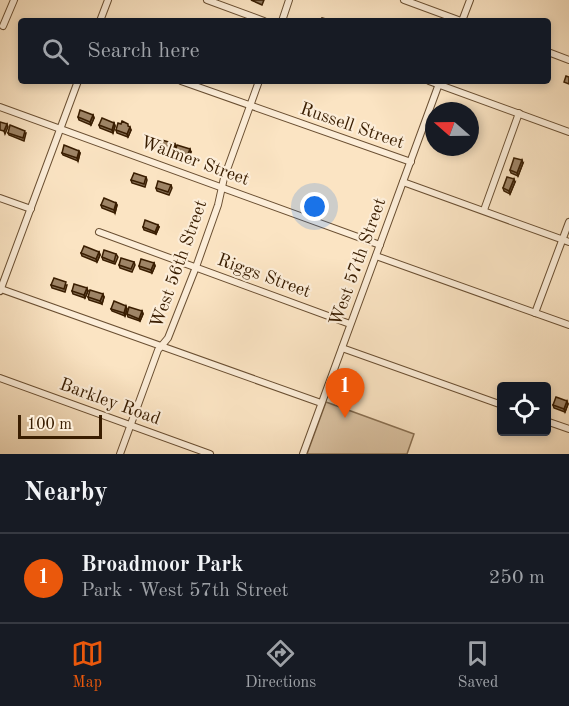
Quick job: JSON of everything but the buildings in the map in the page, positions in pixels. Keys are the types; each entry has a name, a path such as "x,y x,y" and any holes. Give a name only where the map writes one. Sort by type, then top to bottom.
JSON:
{"street":[{"path":"3,26 14,0"},
{"path":"101,18 108,0"},
{"path":"207,0 256,18"},
{"path":"283,18 289,0"},
{"path":"404,0 454,18"},
{"path":"463,18 470,0"},
{"path":"551,53 569,60"},
{"path":"77,84 1,291 321,403"},
{"name":"Russell Street","path":"189,84 411,162"},
{"name":"West 56th Street","path":"120,454 158,350 168,338 196,267 218,207 224,178 258,84"},
{"name":"West 57th Street","path":"303,454 440,84"},
{"path":"443,84 569,132"},
{"name":"Walmer Street","path":"0,106 380,245"},
{"path":"484,210 519,113"},
{"path":"403,182 566,240"},
{"path":"0,198 31,209"},
{"path":"535,313 566,240 569,222"},
{"name":"Riggs Street","path":"99,232 350,324"},
{"path":"376,256 569,325"},
{"path":"342,348 497,404"},
{"name":"Barkley Road","path":"0,378 210,454"},
{"path":"551,423 569,429"}],"shaded area":[{"path":"326,402 414,434 407,454 307,454"}],"place":[{"name":"Broadmoor Park","path":"345,418"}]}
